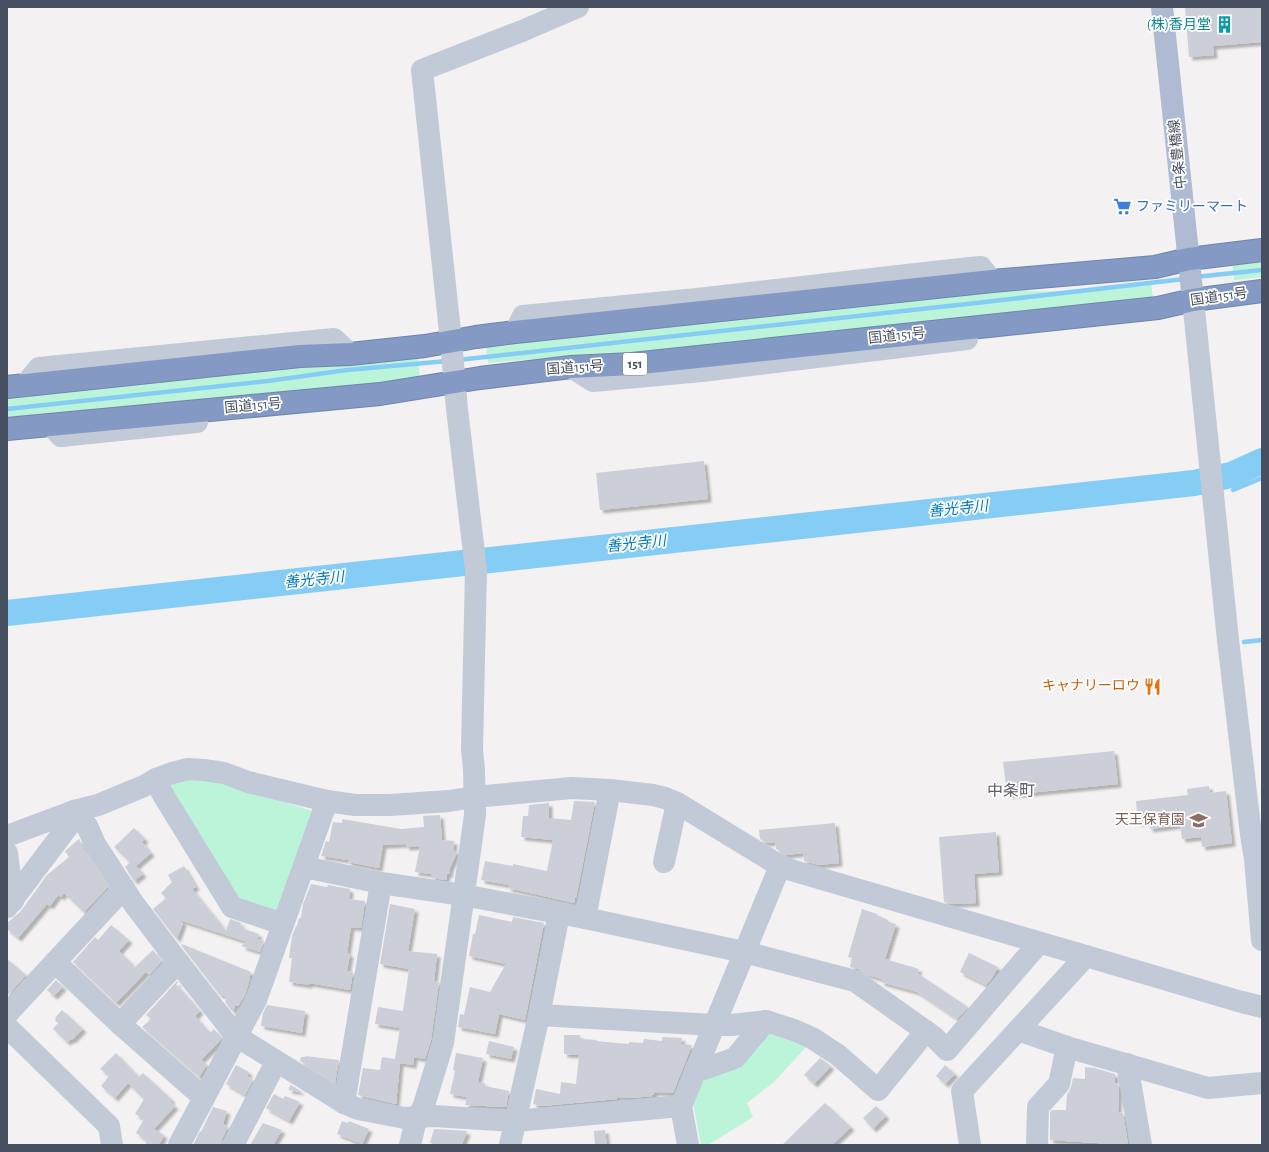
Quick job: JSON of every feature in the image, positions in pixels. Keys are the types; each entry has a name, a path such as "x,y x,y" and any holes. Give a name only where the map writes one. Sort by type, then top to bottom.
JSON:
{"highway":[{"name":"国道151号","path":"7,429 380,394 455,382 571,367 632,364 1158,308 1191,279 1262,250"},
{"name":"国道151号","path":"16,386 300,356 350,354 425,346 515,332 992,281 1155,268 1191,279 1262,291"}],"main road":[{"name":"中条豊橋線","path":"1162,7 1191,279"}],"street":[{"path":"410,1145 415,1124 424,1105 443,1043 475,815 472,750 475,563 457,409 422,70 522,32 578,7"},
{"path":"1191,279 1228,640 1251,836 1258,859 1262,940"},
{"path":"7,836 74,811 98,805 144,786 156,779 188,769 224,773 248,782 327,801 355,805 390,805 449,801 474,797 572,788 610,790 653,795 666,798 677,803 780,866 791,870 1262,1007"},
{"path":"156,779 162,793 232,907 283,924"},
{"path":"585,918 610,790"},
{"path":"179,1145 256,1000 327,801"},
{"path":"664,862 677,803"},
{"path":"74,811 88,826 95,844 124,888 178,962 236,1036 344,1103 358,1109 405,1118 433,1116 515,1121 681,1106"},
{"path":"10,904 72,821 74,811"},
{"path":"7,852 10,904"},
{"path":"688,1145 681,1106 780,866"},
{"path":"304,867 381,883 463,895 585,918 744,952 855,981 934,1036 947,1050 1039,943"},
{"path":"344,1103 381,883"},
{"path":"7,1014 124,888"},
{"path":"510,1145 539,1015 559,914"},
{"path":"970,1145 962,1091 1086,956"},
{"path":"55,962 120,1024 204,1098"},
{"path":"120,1024 178,962"},
{"path":"539,1015 714,1025 732,1025 766,1021 794,1030 812,1038 838,1055 878,1090 926,1031"},
{"path":"695,1070 735,1058 766,1021"},
{"path":"7,1027 109,1126 112,1145"},
{"path":"1018,1030 1067,1047 1208,1088 1262,1083"},
{"path":"1036,1145 1038,1107 1059,1084 1067,1047"},
{"path":"233,1145 276,1062"},
{"path":"1127,1064 1141,1145"}],"green space":[{"path":"1262,259 1262,277 1234,280 1232,262"},
{"path":"1151,282 1153,299 662,353 578,355 488,363 486,344 977,290 1071,292"},
{"path":"418,358 420,378 148,409 85,410 7,419 7,398 267,367 339,366 384,360"},
{"path":"187,779 221,782 312,811 281,913 240,905 168,791 171,784"},
{"path":"772,1027 806,1047 774,1082 747,1103 753,1117 708,1145 701,1145 693,1103 703,1081 735,1064"}],"building":[{"name":"(株)香月堂","path":"1185,7 1262,7 1262,42 1213,46 1214,55 1189,57"},
{"path":"704,461 708,499 600,510 596,473"},
{"path":"1114,751 1118,784 1007,795 1003,762"},
{"path":"1209,786 1210,793 1226,791 1232,843 1202,847 1201,837 1182,839 1180,825 1150,829 1148,821 1138,823 1136,801 1188,795 1187,789"},
{"path":"574,801 595,802 574,903 508,888 509,885 481,880 485,861 513,866 513,864 547,871 553,840 521,837 523,816 528,816 529,805 549,803 549,818 571,820"},
{"path":"440,815 442,840 454,841 453,850 457,852 449,874 447,874 446,880 431,878 432,874 415,872 420,846 406,847 406,844 383,845 379,868 348,862 348,860 321,856 326,841 329,842 333,822 342,823 342,819 401,829 424,827 423,816"},
{"path":"835,823 839,863 819,865 804,861 803,853 786,855 776,849 775,842 766,843 760,839 759,830"},
{"path":"134,828 145,839 142,842 151,853 136,866 143,874 134,881 125,867 130,862 114,847"},
{"path":"996,832 999,872 974,874 976,903 953,904 944,902 939,837"},
{"path":"79,839 108,887 84,912 64,893 61,897 58,895 50,906 47,904 18,938 7,929 7,923 21,911 47,875 69,857 65,851"},
{"path":"184,866 196,887 192,889 226,931 230,919 241,923 240,926 245,927 244,929 259,934 257,939 264,941 260,952 241,946 247,942 180,920 183,923 177,939 174,936 153,909 166,898 161,893 172,882 168,875"},
{"path":"311,884 350,889 349,899 365,901 361,928 351,927 347,953 350,954 347,971 353,972 350,990 309,983 309,985 289,982 292,958 289,958 292,936 299,918 301,918 303,904"},
{"path":"390,904 415,909 408,951 437,954 434,981 439,982 431,1040 425,1059 414,1057 413,1065 400,1063 396,1104 358,1095 363,1068 380,1070 382,1057 395,1059 400,1028 375,1024 378,1007 403,1011 409,969 380,964"},
{"path":"862,909 877,914 888,920 888,922 896,924 885,959 919,969 917,973 968,1007 957,1019 917,992 881,982 882,979 850,967 852,958 848,957"},
{"path":"479,915 512,922 513,917 544,923 525,1020 499,1014 495,1034 458,1027 460,1014 464,1015 470,987 490,992 506,964 469,956 473,934 475,934"},
{"path":"111,925 129,940 119,951 135,967 153,950 162,961 149,975 146,972 116,1003 73,962 95,937 98,940"},
{"path":"182,944 251,972 245,995 238,1006 235,1005 233,1012 225,1002 227,997 219,994 181,945"},
{"path":"969,953 998,967 986,985 960,972"},
{"path":"7,959 26,975 7,996"},
{"path":"56,980 63,987 54,996 47,990"},
{"path":"177,981 178,983 176,984 200,1011 195,1016 210,1033 214,1029 222,1038 201,1060 207,1065 199,1077 142,1027 151,1019 146,1015"},
{"path":"267,1005 305,1011 302,1033 261,1026 263,1013"},
{"path":"62,1010 83,1029 72,1040 71,1039 67,1042 53,1029 58,1023 55,1021 55,1018"},
{"path":"564,1035 580,1035 580,1039 629,1044 629,1042 643,1043 644,1039 662,1041 662,1037 682,1038 681,1044 692,1045 673,1093 654,1092 654,1095 652,1096 632,1098 617,1097 617,1099 542,1106 533,1104 536,1089 560,1094 561,1082 576,1084 579,1055 564,1054"},
{"path":"489,1041 514,1047 511,1059 486,1054"},
{"path":"116,1053 139,1077 143,1073 172,1100 170,1102 175,1106 154,1129 164,1135 159,1145 145,1145 147,1141 136,1133 144,1119 135,1114 144,1099 128,1083 115,1098 101,1086 109,1076 100,1069"},
{"path":"456,1053 483,1058 478,1082 485,1083 485,1086 509,1091 506,1107 465,1105 467,1097 450,1094 455,1071 453,1070"},
{"path":"305,1056 339,1060 335,1083 300,1061 301,1057"},
{"path":"820,1058 831,1066 814,1084 804,1075"},
{"path":"236,1065 249,1072 247,1076 253,1080 245,1095 226,1084"},
{"path":"945,1065 955,1074 945,1084 936,1076"},
{"path":"1085,1067 1115,1074 1115,1083 1118,1083 1119,1091 1118,1112 1123,1113 1128,1145 1050,1140 1050,1112 1052,1110 1066,1110 1067,1094 1071,1087 1073,1078 1085,1079"},
{"path":"291,1085 302,1092 288,1090"},
{"path":"274,1094 283,1099 285,1096 300,1102 289,1121 266,1108"},
{"path":"825,1103 851,1127 832,1145 782,1145"},
{"path":"876,1106 886,1116 873,1129 863,1118"},
{"path":"213,1107 227,1111 223,1124 228,1127 222,1139 221,1145 193,1145 200,1131 201,1132"},
{"path":"342,1121 348,1123 349,1121 369,1129 362,1144 337,1134"},
{"path":"263,1123 282,1130 273,1145 250,1145"},
{"path":"434,1129 467,1131 462,1145 437,1145 430,1143"},
{"path":"605,1130 607,1145 595,1145 594,1131"}],"waterway":[{"path":"1195,277 1262,270"},
{"path":"458,360 1184,279"},
{"path":"7,409 268,381 347,370 447,361"},
{"name":"善光寺川","path":"7,613 1194,483 1231,475 1262,461"},
{"path":"1233,490 1262,478"},
{"path":"1244,642 1262,640"}],"place":[{"name":"(株)香月堂","path":"1224,25"},
{"name":"ファミリーマート","path":"1123,207"},
{"name":"キャナリーロウ","path":"1153,686"},
{"name":"天王保育園","path":"1198,820"}],"district":[{"name":"中条町","path":"1011,791"}]}
